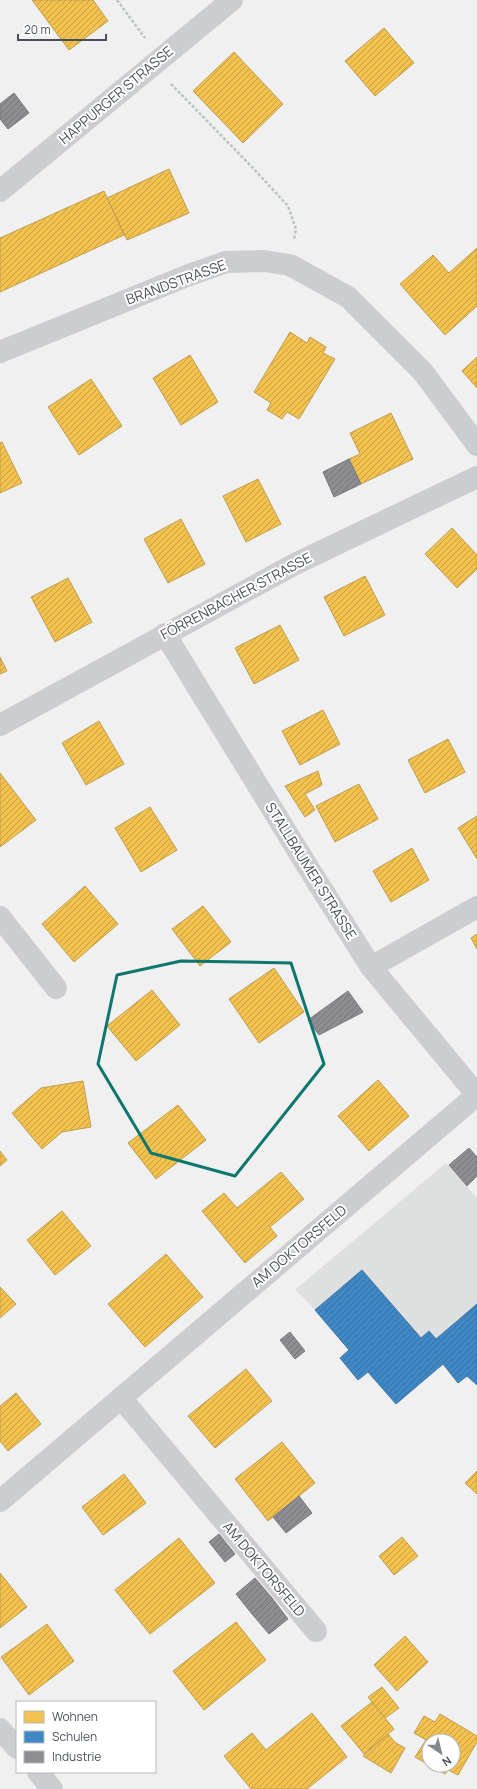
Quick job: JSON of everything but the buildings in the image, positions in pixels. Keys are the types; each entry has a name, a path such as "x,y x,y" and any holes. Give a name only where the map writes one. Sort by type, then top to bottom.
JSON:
{"street":[{"name":"HAPPURGER STRASSE","path":"0,191 232,0"},
{"name":"BRANDSTRASSE","path":"0,352 182,278 226,262 264,261 290,265 348,297 423,372 477,445"},
{"name":"FÖRRENBACHER STRASSE","path":"0,725 294,564 477,477"},
{"name":"STALLBAUMER STRASSE","path":"165,634 371,967 477,1095"},
{"path":"371,967 477,907"},
{"path":"0,917 56,988"},
{"name":"AM DOKTORSFELD","path":"0,1500 477,1095"},
{"name":"AM DOKTORSFELD","path":"121,1398 316,1631"},
{"path":"0,1729 16,1747"},
{"path":"39,1773 52,1789"}],"path":[{"path":"117,0 157,61 288,206 296,229 290,265"}],"highlighted area":[{"path":"181,961 291,963 324,1064 235,1176 151,1153 98,1064 117,975"}],"shaded area":[{"path":"446,1163 477,1198 477,1384 467,1375 443,1364 396,1404 315,1310 295,1290"}]}
